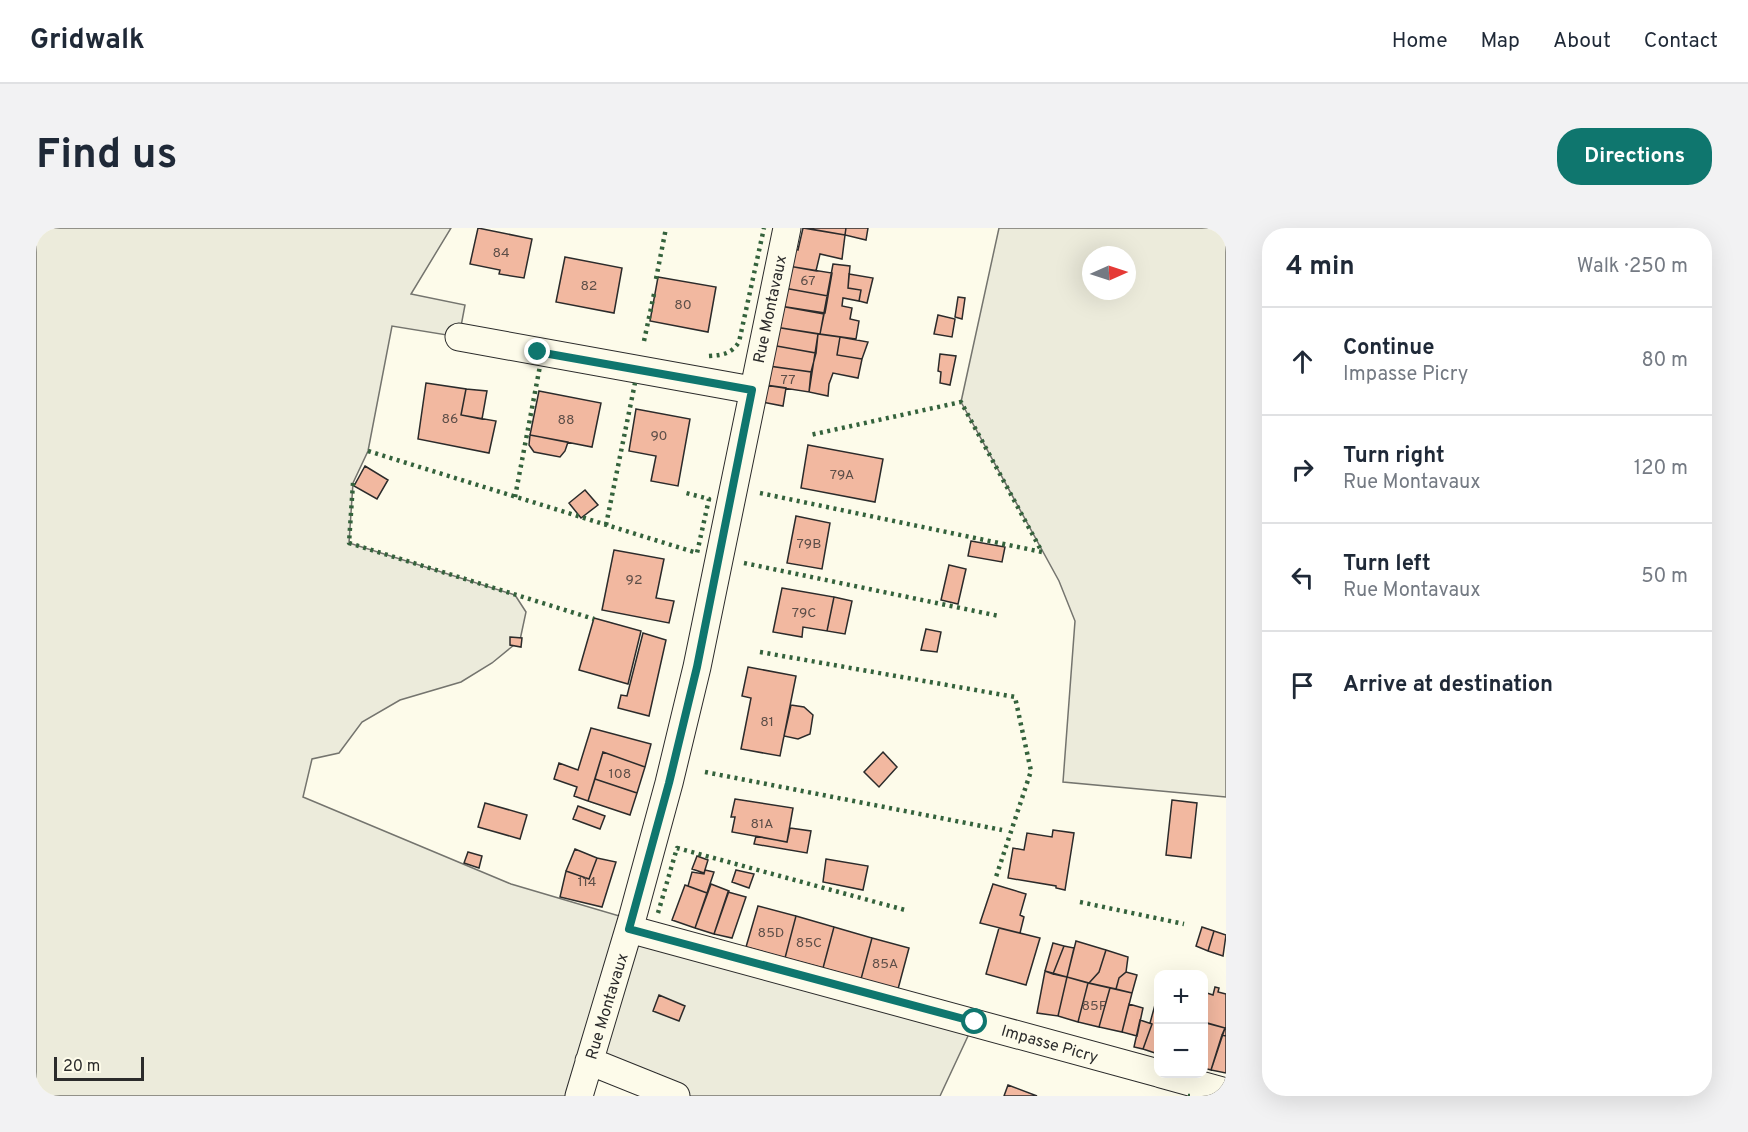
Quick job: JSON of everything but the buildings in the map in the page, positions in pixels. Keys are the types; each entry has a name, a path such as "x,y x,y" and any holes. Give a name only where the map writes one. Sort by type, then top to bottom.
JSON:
{"street":[{"name":"Rue Montavaux","path":"579,1096 629,929 669,783 697,667 786,228"},
{"path":"459,337 752,390"},
{"name":"Impasse Picry","path":"629,929 1154,1071"},
{"path":"589,1061 676,1096"},
{"name":"Impasse Picry","path":"1177,1078 1226,1092"}],"shaded area":[{"path":"36,228 451,228 411,294 465,305 459,337 392,326 368,451 353,483 349,543 515,595 526,612 520,640 492,663 461,682 400,700 362,722 339,753 312,759 303,797 511,884 975,1021 940,1096 676,1096 589,1061 578,1096 36,1096"},
{"path":"999,228 1226,228 1226,797 1063,782 1075,621 1059,581 961,402"}],"hedge":[{"path":"656,279 666,228"},
{"path":"709,356 726,353 739,342 764,228"},
{"path":"644,341 654,294"},
{"path":"515,497 540,366"},
{"path":"606,525 635,383"},
{"path":"760,493 1042,552 961,402 810,435"},
{"path":"368,451 697,553 709,499 686,493"},
{"path":"353,483 349,543 594,619"},
{"path":"744,563 999,616"},
{"path":"760,652 1015,697 1031,771 995,880"},
{"path":"705,772 1002,830"},
{"path":"658,913 677,848 905,910"},
{"path":"1080,902 1184,924"}],"route":[{"path":"538,352 752,390 697,667 669,783 629,929 975,1022"}]}
